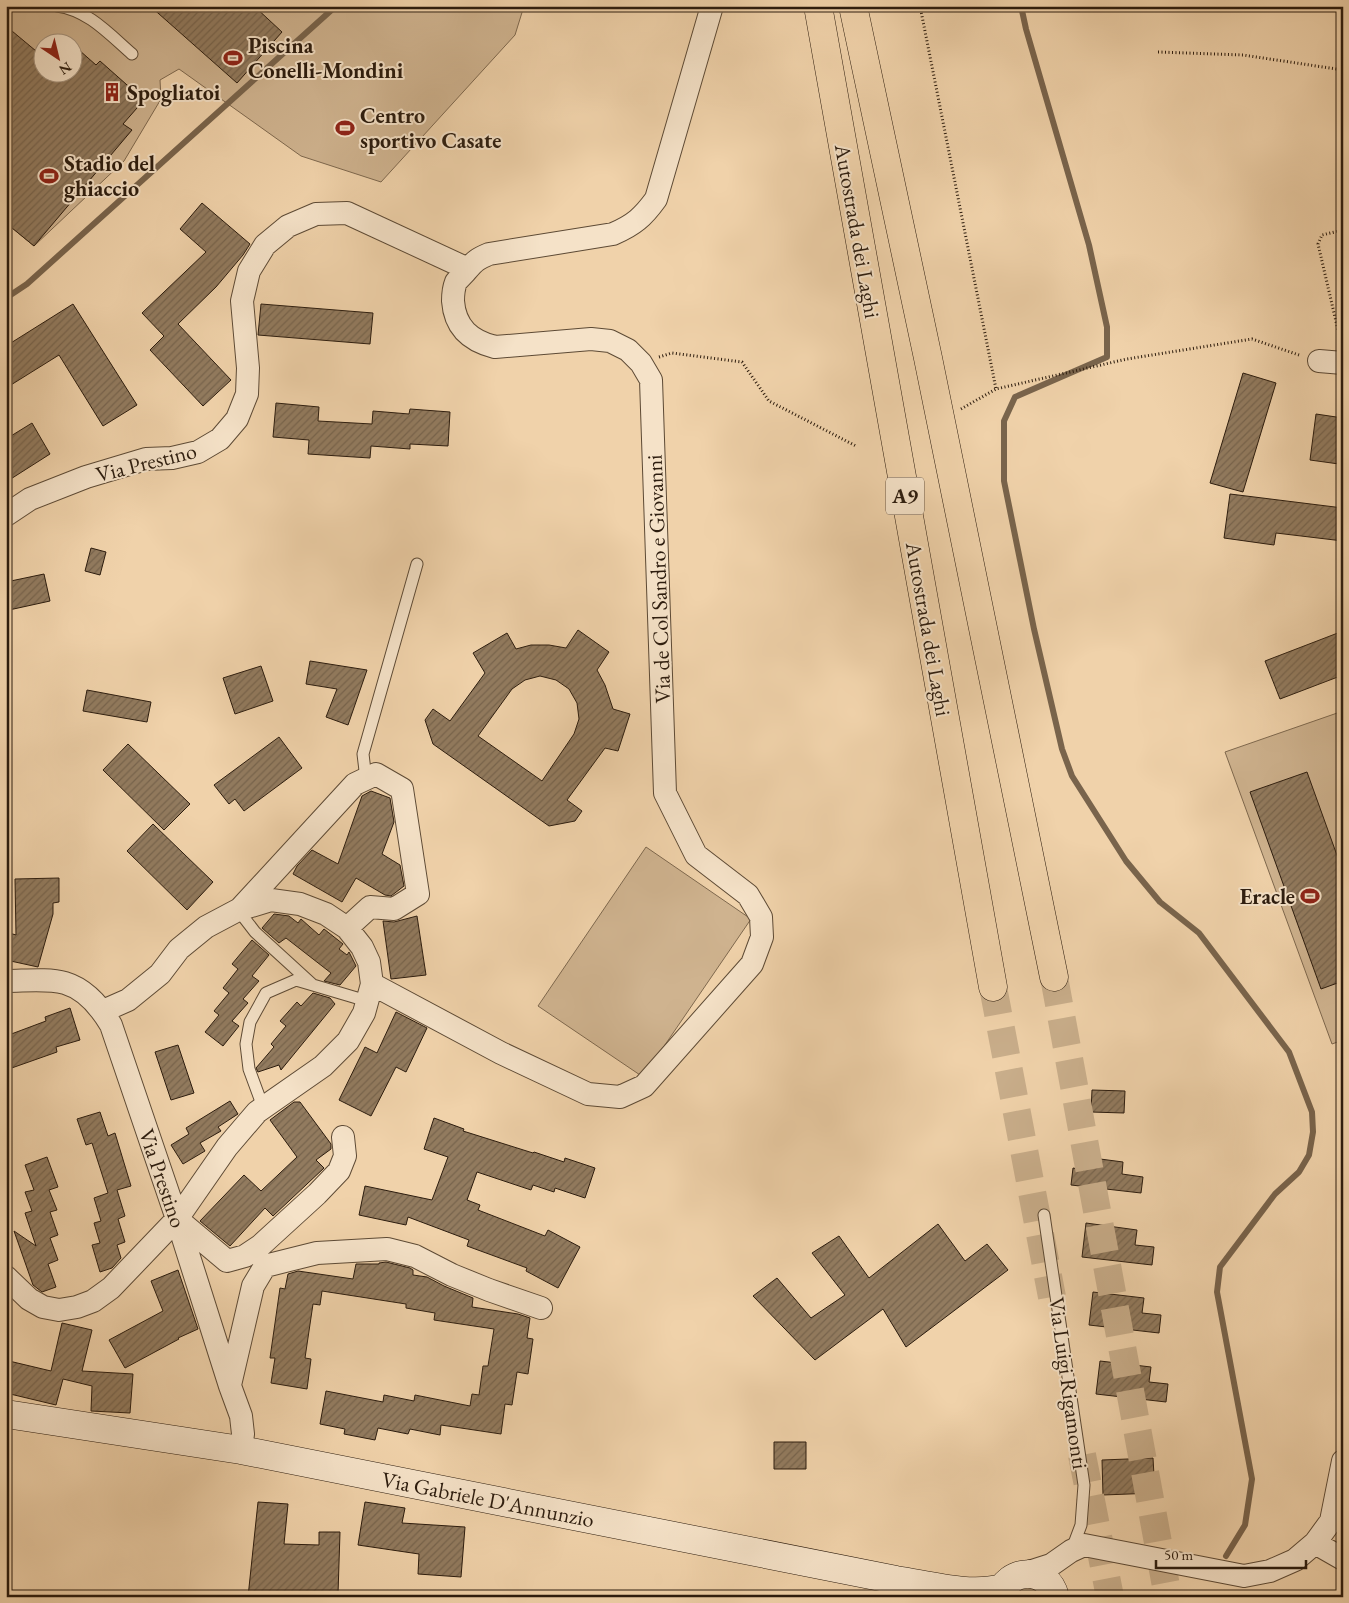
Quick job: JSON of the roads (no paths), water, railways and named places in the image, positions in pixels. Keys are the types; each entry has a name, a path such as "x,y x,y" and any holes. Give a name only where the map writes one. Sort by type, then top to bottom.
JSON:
{"highway":[{"name":"Autostrada dei Laghi","path":"818,6 993,987"},
{"name":"Autostrada dei Laghi","path":"853,6 934,387 1054,977"}],"main road":[{"name":"Via Gabriele D'Annunzio","path":"6,1414 241,1450 886,1578 987,1593"},
{"path":"987,1593 1017,1575 1026,1573 1035,1574 1043,1578 1050,1584 1055,1594"}],"street":[{"name":"Via de Col Sandro e Giovanni","path":"369,993 588,1094 620,1097 644,1086 752,964 762,937 761,917 748,895 696,855 665,793 651,380 642,363 628,350 610,341 591,339 495,347 481,343 468,335 459,324 454,310 453,296 456,282 475,260 489,254 613,234 631,226 645,214 656,199 712,6"},
{"name":"Via Prestino","path":"6,515 30,499 86,477 146,460 172,458 198,452 220,439 237,419 247,394 248,368 242,301 249,271 265,245 288,226 316,214 347,213 468,269"},
{"path":"1318,361 1343,362"},
{"path":"238,910 355,784 376,774 402,789 418,894 394,909 370,907 347,928"},
{"path":"6,1278 29,1299 44,1306 60,1310 77,1307 93,1301 111,1288 178,1219 227,1147 257,1112 323,1066 348,1041 364,1013 369,993 369,962 362,947 347,928 326,914 300,904 271,900 238,910 206,927 179,949 160,974 128,1000 103,1011"},
{"name":"Via Prestino","path":"6,981 38,980 66,984 86,995 103,1011 111,1024 178,1219 241,1416 243,1434 241,1450"},
{"path":"178,1219 227,1261 245,1256 260,1246 317,1194 339,1171 345,1156 342,1137"},
{"path":"230,1386 253,1286 265,1266 317,1253 387,1249 415,1256 452,1275 541,1308"},
{"path":"1026,1573 1051,1565 1084,1545 1244,1576 1270,1571 1295,1560 1315,1543 1331,1521 1343,1461"},
{"path":"1315,1543 1343,1559"},
{"name":"Via Luigi Rigamonti","path":"1055,1594 1056,1573 1066,1555"}],"lane":[{"path":"57,6 85,15 132,54"},
{"path":"366,779 363,754 417,564"},
{"path":"238,910 255,932 313,985"},
{"path":"263,1107 249,1069 246,1044 250,1022 266,993 296,980 313,985 369,993"},
{"name":"Via Luigi Rigamonti","path":"1044,1215 1084,1485 1081,1525 1066,1555"}],"waterway":[{"path":"6,298 27,284 336,6"},
{"path":"1021,6 1089,245 1107,327 1107,357 1015,397 1004,421 1004,481 1034,629 1062,749 1072,776 1126,861 1160,902 1199,933 1289,1052 1312,1112 1313,1132 1309,1155 1299,1172 1275,1194 1220,1267 1217,1292 1252,1479 1245,1525 1226,1556"}],"tunnel":[{"path":"1054,977 1168,1597"},
{"path":"993,987 1052,1297"},
{"path":"1082,1455 1110,1597"}],"place":[{"name":"Piscina Conelli-Mondini","path":"233,58"},
{"name":"Spogliatoi","path":"112,92"},
{"name":"Centro sportivo Casate","path":"345,128"},
{"name":"Stadio del ghiaccio","path":"49,176"},
{"name":"Eracle","path":"1310,896"}]}
